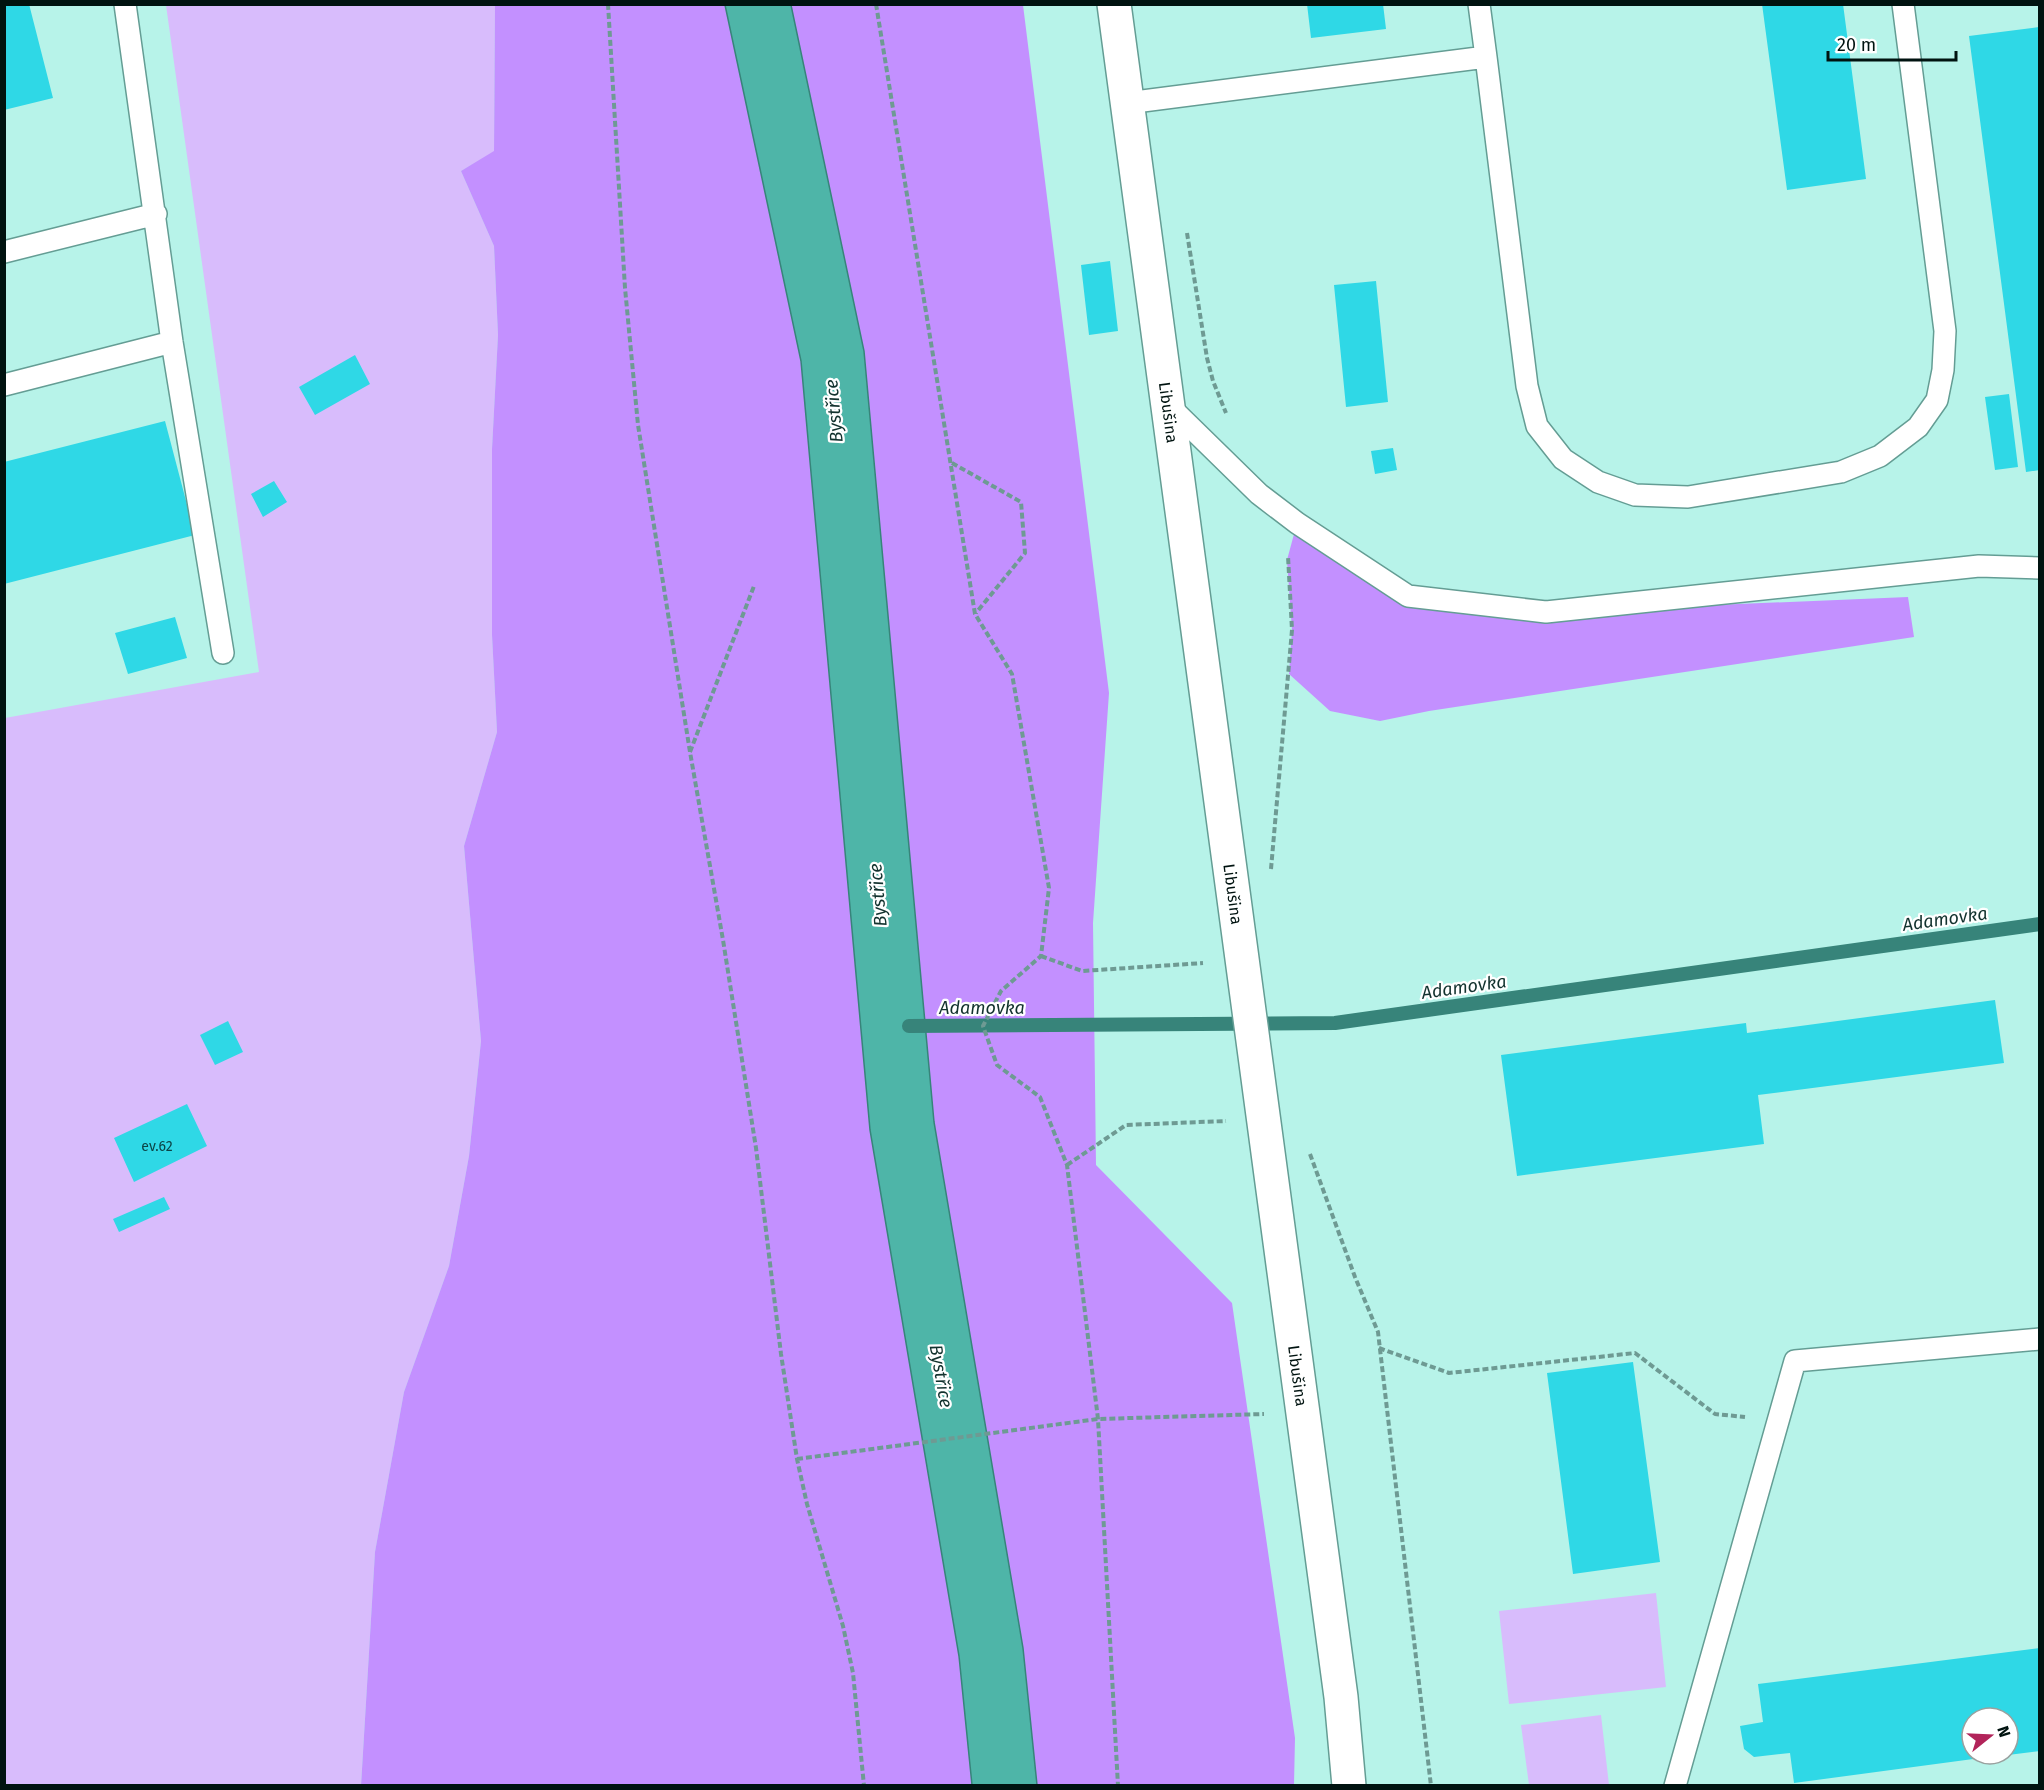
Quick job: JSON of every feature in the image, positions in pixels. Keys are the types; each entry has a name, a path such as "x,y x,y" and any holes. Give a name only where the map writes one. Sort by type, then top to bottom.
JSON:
{"street":[{"name":"Libušina","path":"1114,4 1341,1697 1348,1785"}],"lane":[{"path":"125,4 172,342 223,653"},
{"path":"1479,4 1527,386 1537,426 1563,459 1598,482 1635,495 1688,497 1841,472 1880,456 1918,427 1937,400 1943,370 1945,331 1903,4"},
{"path":"1127,103 1486,57"},
{"path":"4,252 156,214"},
{"path":"4,385 172,342"},
{"path":"1167,404 1259,494 1297,523 1408,596 1546,612 1979,566 2040,568"},
{"path":"1675,1785 1795,1361 2040,1339"}],"path":[{"path":"608,4 625,288 639,425 690,752 756,1148 780,1354 797,1459 807,1504 843,1626 850,1662 864,1785"},
{"path":"876,4 975,614 1012,674 1049,888 1041,956 1001,991 983,1026 997,1065 1040,1097 1067,1165 1098,1419 1118,1785"},
{"path":"1186,229 1207,358 1213,381"},
{"path":"951,463 1021,502 1025,553 975,614"},
{"path":"1271,875 1292,630 1287,561 1297,523"},
{"path":"690,752 754,586"},
{"path":"1041,956 1082,971 1243,969"},
{"path":"1067,1165 1126,1125 1263,1119"},
{"path":"1308,1148 1355,1278 1378,1332 1431,1785"},
{"path":"1379,1347 1449,1374 1635,1353 1715,1414 1778,1420"},
{"path":"797,1459 1098,1419 1303,1413"}],"shaded area":[{"path":"166,5 495,5 494,152 461,171 494,246 498,335 492,449 492,635 497,732 464,846 481,1041 469,1156 449,1266 404,1392 375,1552 361,1785 5,1786 5,718 259,672"},
{"path":"495,5 725,5 801,361 870,1130 959,1656 972,1785 361,1786 375,1552 404,1392 449,1266 469,1156 481,1041 464,846 497,732 492,635 492,449 498,335 494,246 461,171 494,151"},
{"path":"791,5 1023,5 1109,693 1093,923 1096,1165 1232,1303 1295,1738 1294,1785 1037,1785 1023,1648 934,1122 864,351"},
{"path":"1297,523 1408,596 1546,612 1908,597 1914,637 1429,711 1380,721 1330,711 1289,674 1292,630 1287,560"},
{"path":"1656,1593 1666,1687 1509,1704 1499,1611"},
{"path":"1601,1715 1609,1785 1529,1785 1521,1725"}],"water":[{"name":"Bystřice","path":"725,5 791,5 864,351 934,1122 1023,1648 1037,1785 972,1785 959,1656 870,1130 801,361"}],"building":[{"path":"4,4 29,4 53,98 4,110"},
{"path":"1307,4 1383,4 1386,29 1311,38"},
{"path":"1762,4 1843,4 1866,179 1787,190"},
{"path":"2039,27 2040,470 2026,472 1969,36"},
{"path":"1110,261 1118,331 1089,335 1081,265"},
{"path":"1376,281 1388,402 1346,407 1334,285"},
{"path":"355,355 370,384 315,415 299,387"},
{"path":"2009,394 2018,467 1995,470 1985,397"},
{"path":"165,421 195,535 4,584 4,462"},
{"path":"1393,448 1397,470 1375,474 1371,451"},
{"path":"274,481 287,502 263,517 251,494"},
{"path":"175,617 187,658 128,674 115,633"},
{"path":"1995,1000 2004,1063 1758,1095 1764,1144 1517,1176 1501,1055 1746,1023 1747,1033"},
{"path":"228,1021 243,1052 215,1065 200,1035"},
{"path":"187,1104 207,1146 134,1182 114,1138"},
{"path":"164,1197 170,1209 119,1232 113,1219"},
{"path":"1633,1362 1660,1562 1573,1574 1547,1373"},
{"path":"2040,1648 2040,1751 2020,1754 2020,1706 1960,1706 1960,1761 1794,1783 1790,1753 1754,1757 1744,1749 1740,1726 1763,1722 1758,1684"}],"waterway":[{"name":"Adamovka","path":"909,1026 1335,1023 2040,924"}]}
